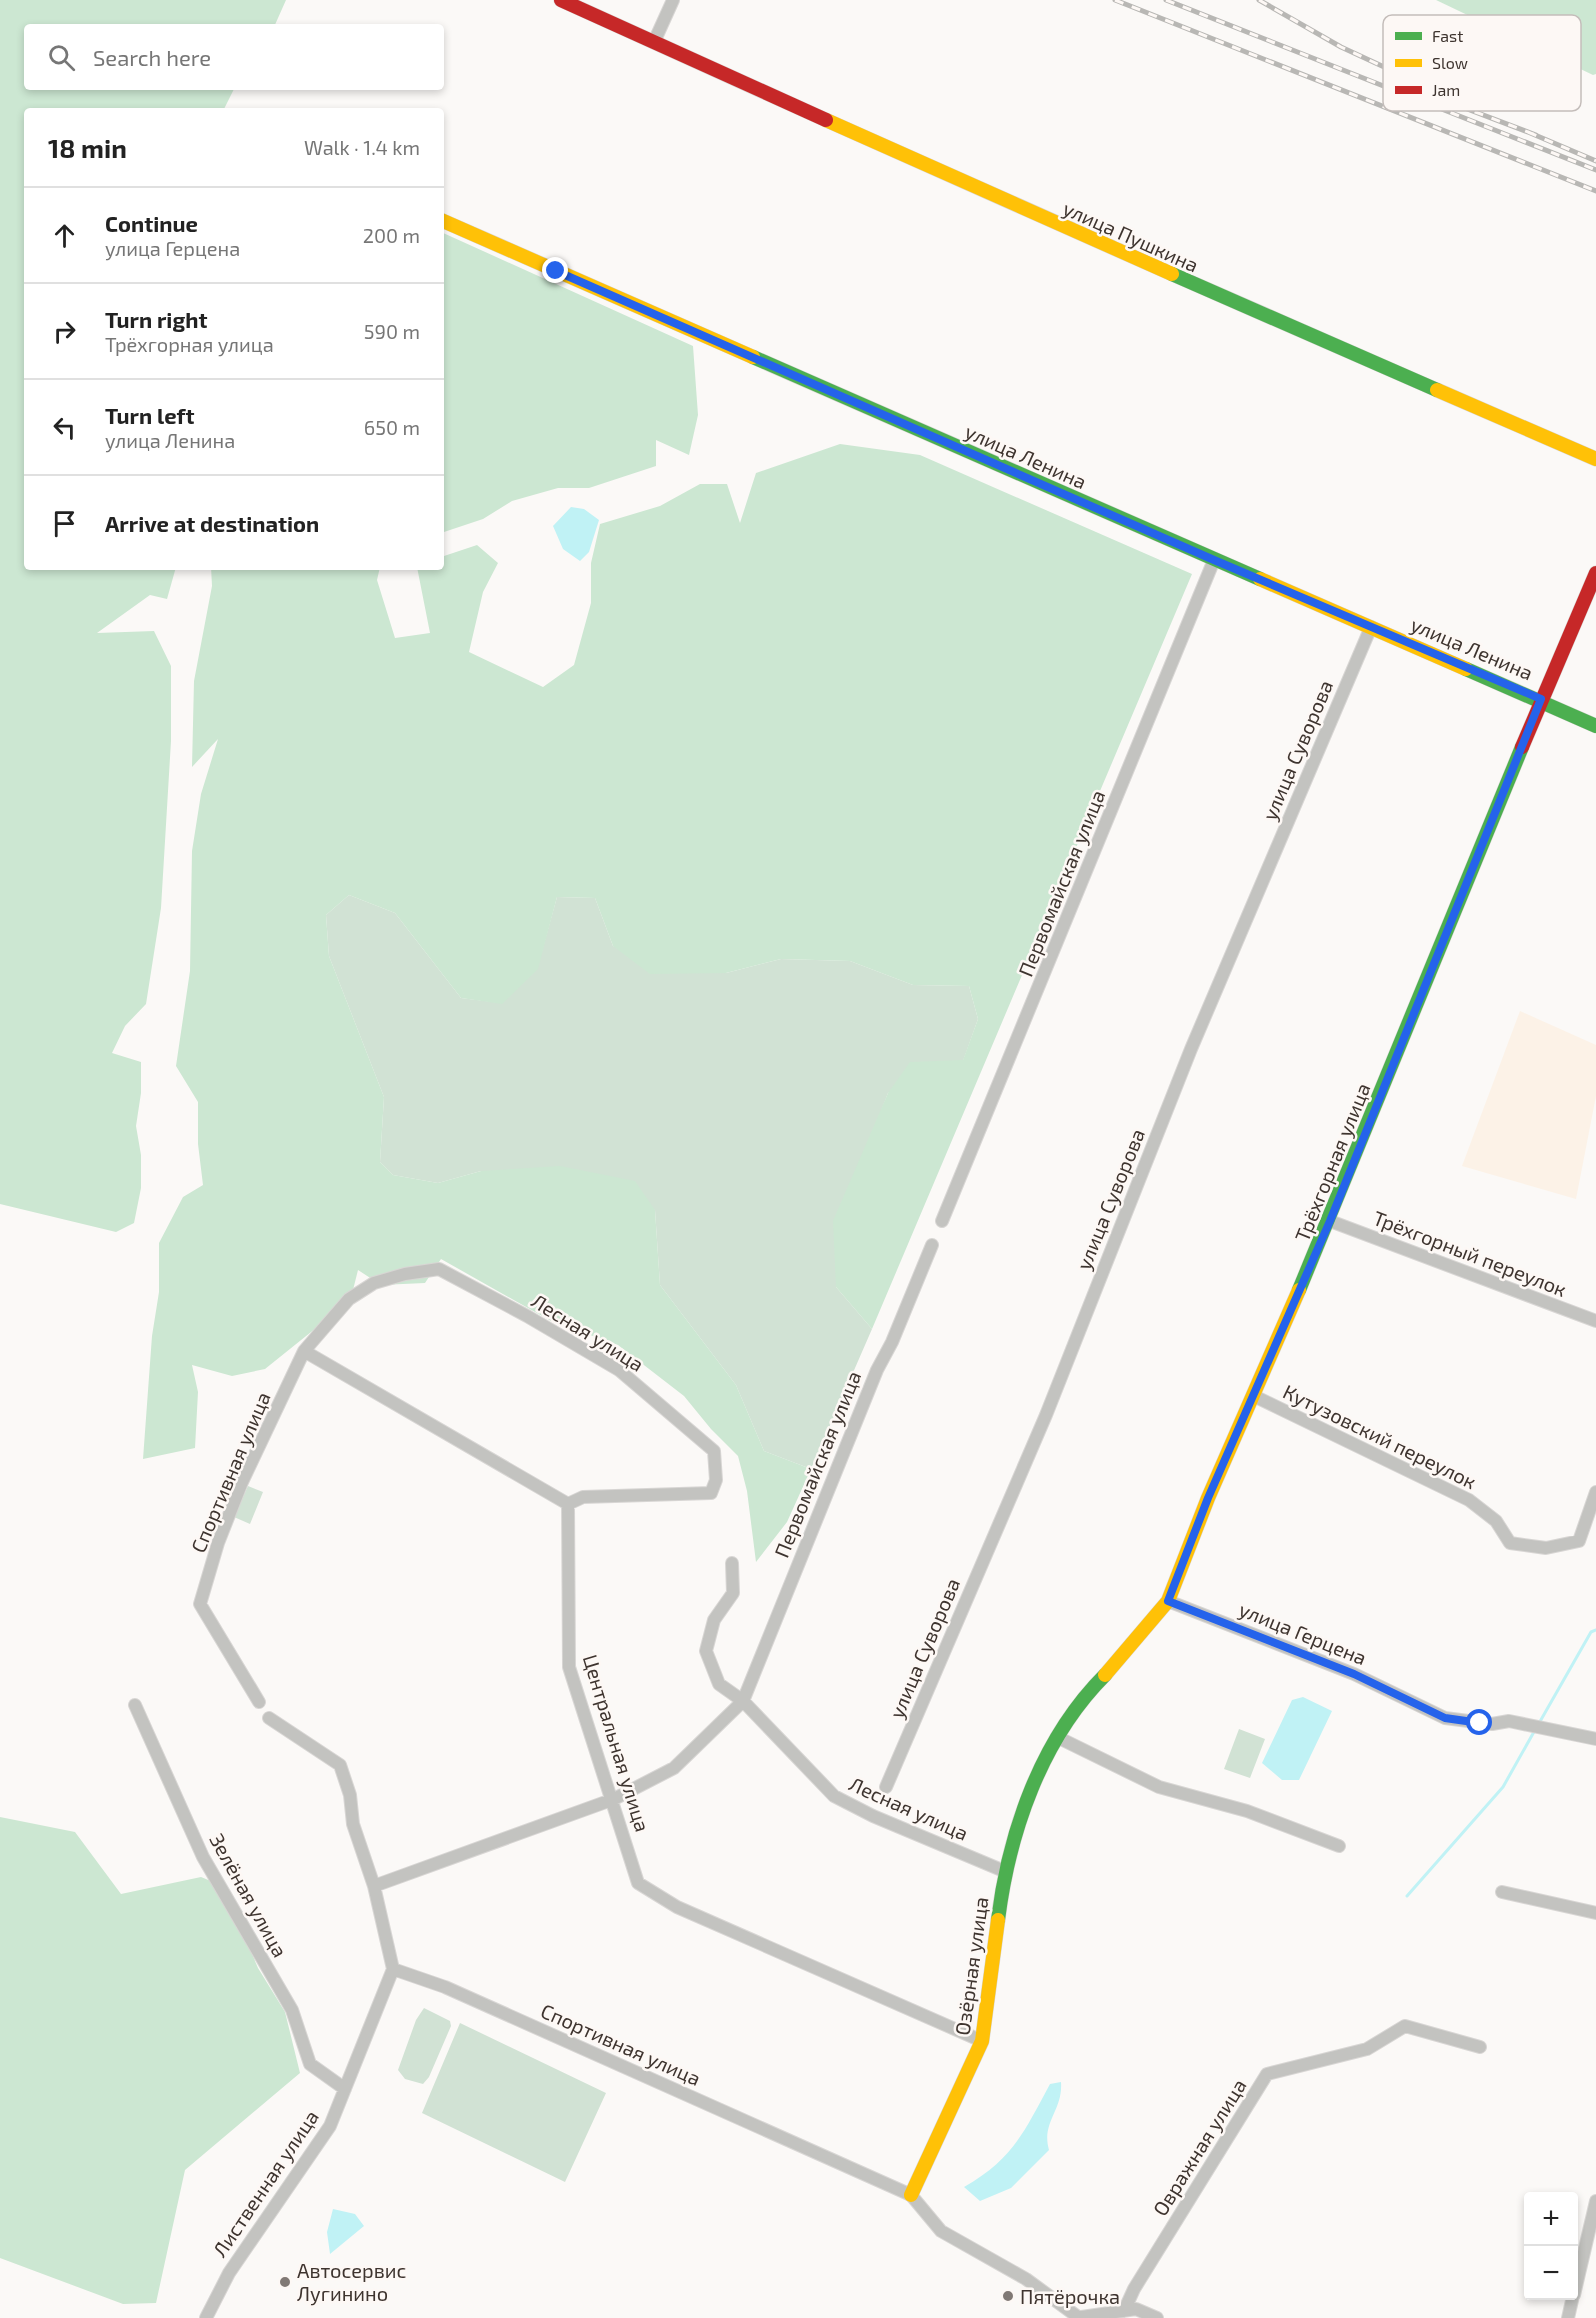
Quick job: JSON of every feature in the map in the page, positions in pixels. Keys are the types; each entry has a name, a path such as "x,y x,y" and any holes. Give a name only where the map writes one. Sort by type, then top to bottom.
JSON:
{"street":[{"name":"улица Пушкина","path":"561,0 984,192 1596,459"},
{"path":"654,42 673,0"},
{"name":"улица Ленина","path":"444,221 1214,560 1541,699 1596,726"},
{"name":"Первомайская улица","path":"942,1221 1214,560"},
{"name":"Трёхгорная улица","path":"1057,1737 1080,1700 1109,1671 1168,1601 1208,1498 1330,1221 1541,699 1596,573"},
{"name":"улица Суворова","path":"886,1786 1046,1415 1191,1049 1371,627"},
{"name":"Трёхгорный переулок","path":"1330,1221 1596,1321"},
{"name":"Первомайская улица","path":"743,1701 872,1381 892,1342 932,1245"},
{"name":"Лесная улица","path":"304,1351 350,1299 374,1283 405,1274 439,1269 489,1294 619,1370 714,1451 716,1480 711,1493 583,1497 568,1504"},
{"path":"304,1351 568,1504"},
{"name":"Спортивная улица","path":"259,1702 200,1604 218,1543 242,1482 304,1351"},
{"name":"Кутузовский переулок","path":"1254,1396 1468,1500 1496,1521 1510,1543 1546,1548 1579,1540 1596,1492"},
{"name":"Центральная улица","path":"568,1504 569,1667 614,1799 638,1882 677,1907 982,2041"},
{"name":"Лесная улица","path":"732,1563 733,1593 714,1620 706,1651 719,1684 743,1701 834,1796 873,1816 1004,1871"},
{"name":"улица Герцена","path":"1168,1601 1354,1674 1445,1718 1492,1724 1509,1721 1596,1739"},
{"path":"374,1886 614,1799 674,1768 743,1701"},
{"name":"Зелёная улица","path":"135,1705 203,1857 292,2010 310,2064 345,2089"},
{"path":"269,1718 340,1765 350,1795 353,1824 374,1886 393,1969"},
{"path":"1057,1737 1159,1787 1247,1811 1339,1846"},
{"name":"Озёрная улица","path":"911,2195 982,2041 1004,1871 1023,1811 1057,1737"},
{"path":"1502,1892 1596,1912"},
{"name":"Спортивная улица","path":"393,1969 446,1987 911,2195 941,2231 1026,2278 1077,2318"},
{"name":"Лиственная улица","path":"206,2318 229,2273 330,2126 393,1969"},
{"name":"Овражная улица","path":"1124,2311 1134,2289 1267,2074 1367,2049 1405,2026 1480,2047"},
{"path":"1578,2275 1596,2201"},
{"path":"1568,2318 1572,2300"},
{"path":"1077,2318 1136,2309 1157,2318"}],"shaded area":[{"path":"1520,1011 1596,1045 1596,1096 1576,1199 1462,1166"}],"green space":[{"path":"0,0 286,0 275,24 24,24 24,90 234,90 224,108 24,108 24,570 175,570 167,599 150,595 97,633 154,631 171,666 171,741 161,908 146,1004 125,1026 112,1053 141,1062 141,1093 136,1126 141,1155 141,1188 134,1223 116,1232 0,1204"},
{"path":"1436,0 1596,0 1596,74 1593,75 1581,69 1581,15 1467,15"},
{"path":"444,233 693,346 698,415 689,455 656,440 656,466 589,488 558,488 512,501 483,519 444,532"},
{"path":"840,444 920,455 1192,574 872,1329 836,1287 833,1221 888,1093 910,1062 963,1060 978,1019 969,986 913,985 850,961 781,959 726,973 650,974 613,946 595,898 557,897 538,969 502,1004 461,998 395,913 349,895 326,915 329,956 384,1097 380,1162 393,1175 438,1183 481,1171 560,1166 635,1181 655,1210 660,1285 736,1385 764,1451 811,1469 787,1522 756,1562 747,1491 738,1456 711,1429 684,1396 618,1345 551,1321 441,1259 425,1283 381,1285 358,1270 352,1294 336,1312 265,1369 232,1376 192,1365 198,1392 195,1448 143,1459 152,1336 159,1292 159,1243 183,1197 203,1185 198,1144 198,1102 176,1066 190,971 192,851 201,794 218,739 192,767 194,681 212,586 211,570 379,570 377,580 395,638 430,633 418,570 444,570 444,556 477,545 498,563 483,592 469,652 543,687 574,665 591,603 591,563 600,524 660,506 700,484 727,484 740,523 756,473"},
{"path":"349,895 395,913 461,998 501,1003 537,969 557,897 595,898 613,946 726,973 781,959 850,961 913,985 969,986 978,1019 963,1061 888,1093 864,1155 836,1287 872,1329 811,1469 764,1451 736,1385 660,1285 655,1210 481,1171 438,1183 393,1175 380,1162 384,1097 329,956 326,915"},
{"path":"248,1486 263,1492 250,1524 234,1517"},
{"path":"1239,1729 1265,1739 1250,1778 1224,1769"},
{"path":"0,1817 75,1832 121,1894 201,1877 223,1886 258,1968 285,2012 300,2073 185,2170 156,2303 123,2304 0,2258"},
{"path":"424,2008 450,2021 451,2026 429,2077 423,2084 405,2079 398,2070 416,2020"},
{"path":"460,2023 606,2093 565,2182 422,2113"}],"water":[{"path":"571,507 584,509 599,520 589,552 580,561 563,549 553,526"},
{"path":"1303,1697 1332,1711 1299,1780 1282,1780 1262,1763 1292,1700"},
{"path":"1061,2082 1059,2101 1048,2132 1049,2150 1011,2188 980,2201 964,2187 981,2177 1006,2155 1016,2143 1050,2084"},
{"path":"333,2209 355,2214 364,2226 330,2254 327,2232"}],"waterway":[{"path":"1538,1725 1591,1632 1596,1630"},
{"path":"1407,1896 1503,1787 1535,1730"}],"railway":[{"path":"1115,0 1383,106"},
{"path":"1166,0 1383,86"},
{"path":"1259,0 1341,47 1383,66"},
{"path":"1395,111 1596,191"},
{"path":"1447,111 1596,170"},
{"path":"1473,111 1536,135"},
{"path":"1528,132 1596,161"}],"traffic: fast":[{"path":"1172,274 1437,390"},
{"path":"753,357 1260,579"},
{"path":"1466,669 1596,726"},
{"path":"1299,1290 1522,747"},
{"path":"998,1920 1010,1854 1032,1788 1063,1728 1082,1700 1105,1675"}],"traffic: slow":[{"path":"826,120 1172,274"},
{"path":"444,221 753,357"},
{"path":"1437,390 1596,459"},
{"path":"1260,579 1466,669"},
{"path":"1105,1675 1168,1601 1208,1498 1299,1290"},
{"path":"911,2195 982,2041 998,1920"}],"traffic: jam":[{"path":"561,0 826,120"},
{"path":"1522,747 1596,573"}],"place":[{"name":"Автосервис Лугинино","path":"285,2282"},
{"name":"Пятёрочка","path":"1008,2296"}],"route":[{"path":"556,271 1214,560 1541,699 1330,1221 1208,1498 1168,1601 1354,1674 1445,1718 1480,1723"}]}
